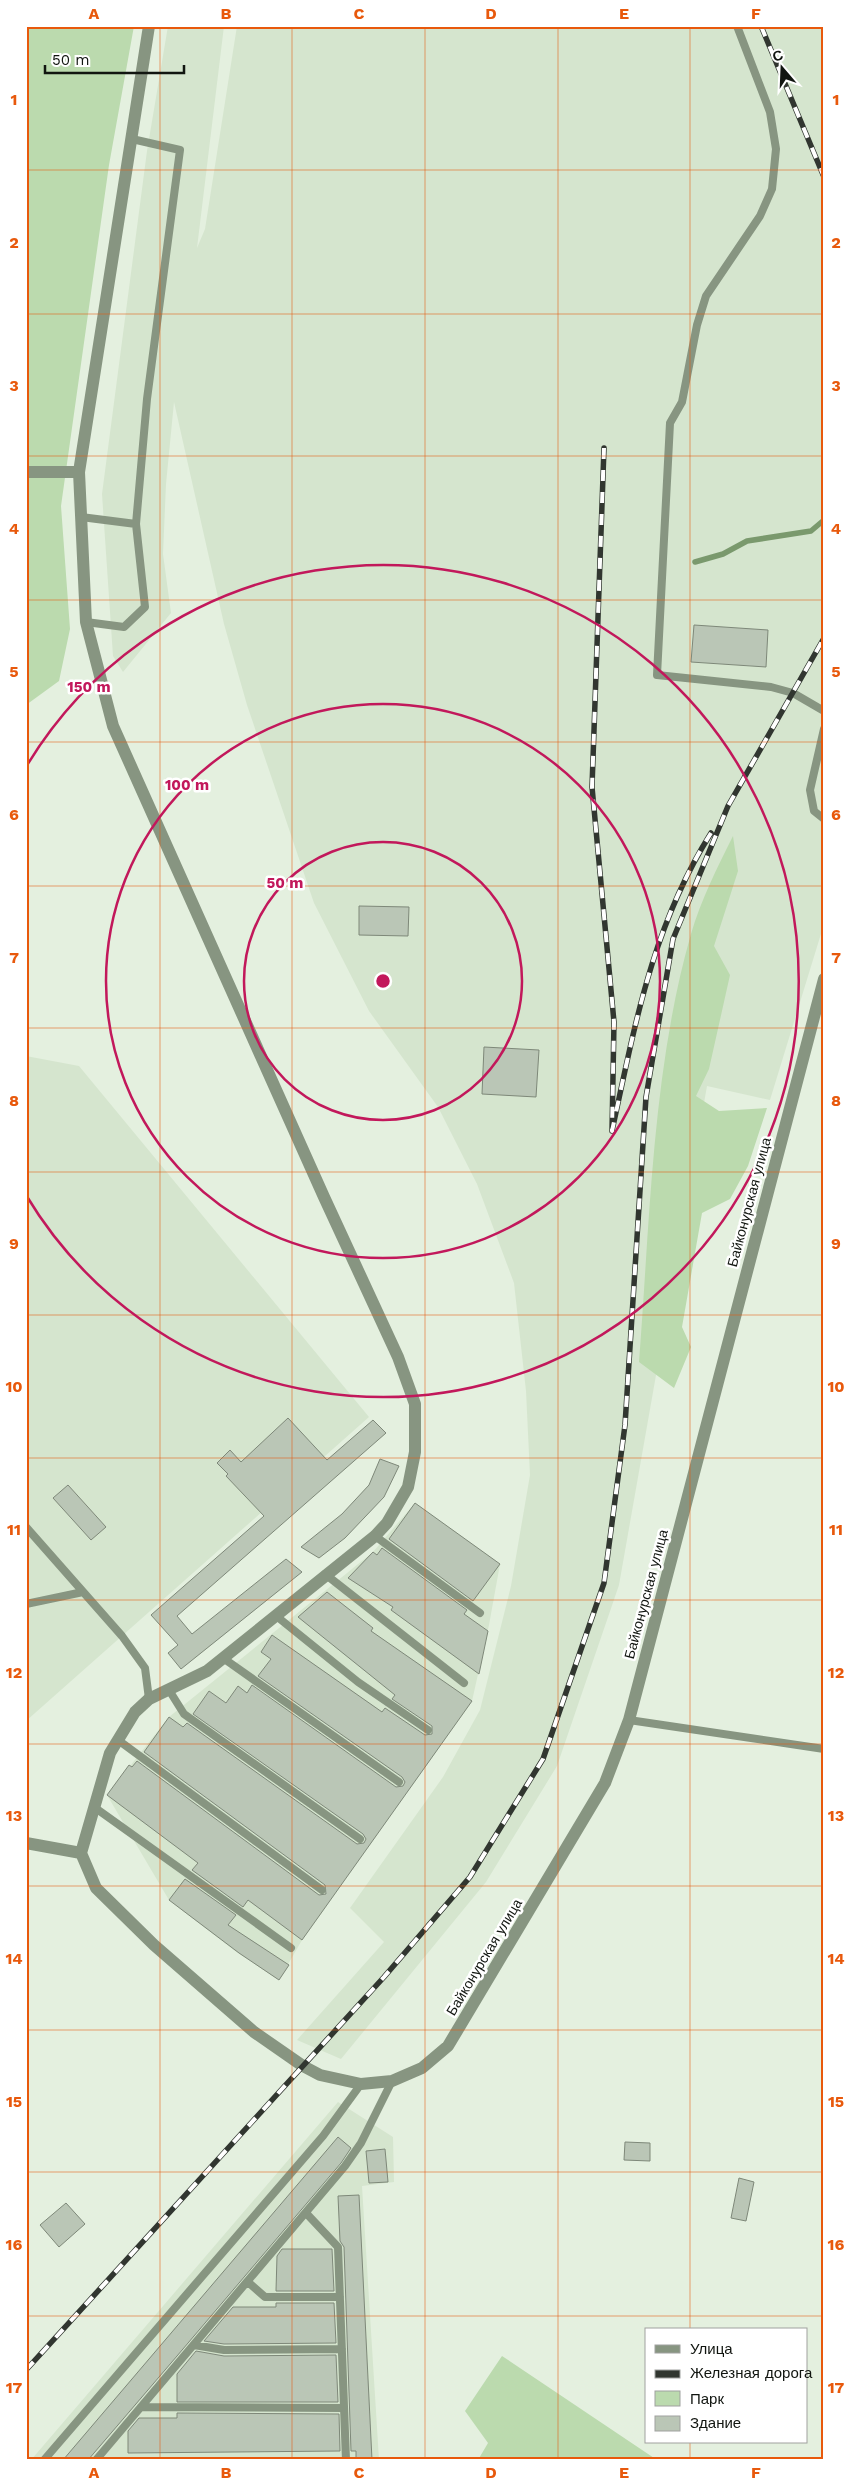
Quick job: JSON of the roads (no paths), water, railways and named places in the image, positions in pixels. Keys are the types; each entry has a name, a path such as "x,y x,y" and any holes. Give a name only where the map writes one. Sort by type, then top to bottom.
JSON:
{"street":[{"path":"26,1843 81,1853 110,1753 135,1712 149,1699 207,1671 325,1574 375,1536 387,1523 408,1487 415,1452 415,1404 398,1357 324,1197 113,726 86,622 79,472 149,26"},
{"path":"26,472 79,472"},
{"name":"Байконурская улица","path":"81,1853 96,1888 154,1945 254,2032 303,2066 320,2075 361,2084 392,2080 422,2068 448,2046 605,1783 629,1720 824,979"}],"lane":[{"path":"737,26 770,112 776,149 772,189 760,216 706,296 697,325 682,402 670,423 657,675 771,687 793,692 824,712"},
{"path":"86,622 124,627 145,607 136,524 147,399 180,150 132,139"},
{"path":"81,517 136,524"},
{"path":"824,729 810,790 814,811 824,819"},
{"path":"26,1527 122,1636 145,1668 149,1699"},
{"path":"375,1536 480,1614"},
{"path":"325,1574 464,1682"},
{"path":"26,1604 83,1592"},
{"path":"275,1615 358,1682 428,1730"},
{"path":"223,1658 399,1782"},
{"path":"169,1690 184,1714 360,1839"},
{"path":"629,1720 824,1749"},
{"path":"118,1740 322,1890"},
{"path":"94,1807 291,1948"},
{"path":"96,2460 345,2166 361,2144 392,2080"},
{"path":"44,2460 323,2136 361,2084"},
{"path":"306,2213 338,2247 346,2460"},
{"path":"248,2282 266,2297 340,2297"},
{"path":"194,2345 224,2350 342,2349"},
{"path":"141,2407 344,2408"}],"waterway":[{"path":"695,562 723,554 747,541 811,531 824,520"}],"railway":[{"path":"761,26 824,177"},
{"path":"604,448 592,787 614,1022 612,1131 638,1015 660,941 674,904 691,868 711,833"},
{"path":"26,2370 384,1977 470,1877 543,1759 604,1583 625,1425 646,1097 673,939 728,806 824,638"}]}
